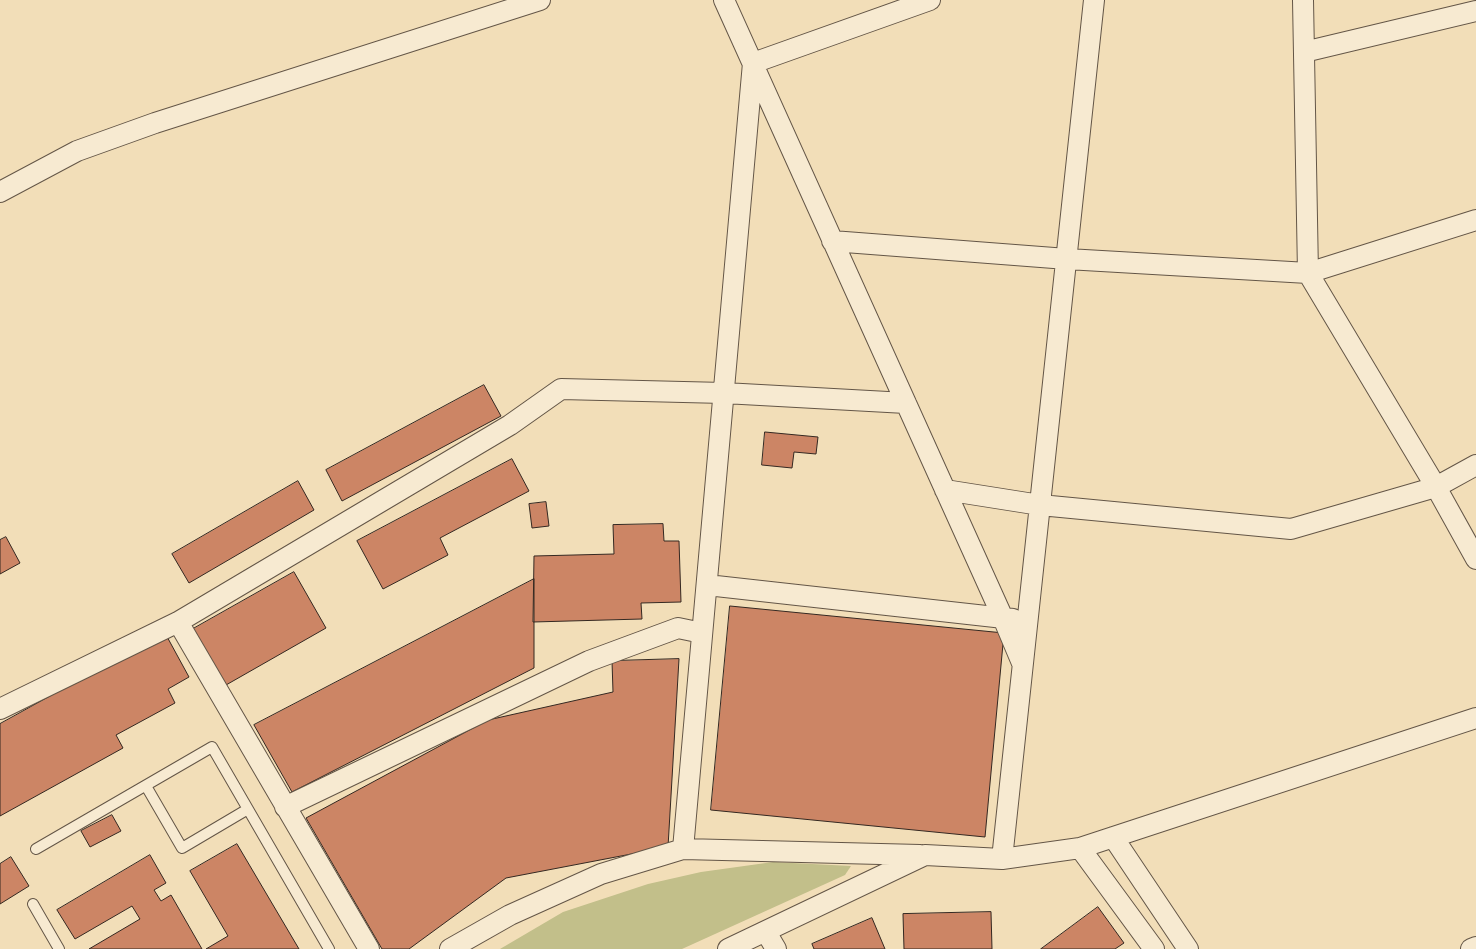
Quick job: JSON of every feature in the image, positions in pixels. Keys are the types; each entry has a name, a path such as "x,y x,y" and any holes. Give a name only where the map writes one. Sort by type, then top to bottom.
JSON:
{"street":[{"path":"0,192 77,151 155,123 540,0"},
{"path":"724,0 1003,618 1022,665"},
{"path":"753,63 930,0"},
{"path":"1002,859 1094,0"},
{"path":"1303,0 1308,273 1436,486 1476,560"},
{"path":"1475,0 1476,4"},
{"path":"1304,52 1476,11"},
{"path":"683,849 753,63"},
{"path":"832,241 1066,259 1308,273 1476,220"},
{"path":"0,709 178,622 510,425 561,389 724,393 906,403"},
{"path":"945,490 1040,504 1291,529 1436,486 1476,465"},
{"path":"706,586 1028,620"},
{"path":"178,622 369,949"},
{"path":"285,807 588,661 678,628 702,633"},
{"path":"450,949 510,915 601,874 683,849 925,855 1002,859 1080,848 1476,718"},
{"path":"1113,837 1188,949"},
{"path":"1080,848 1154,949"},
{"path":"728,949 771,941 925,855"},
{"path":"1471,949 1476,947"}],"lane":[{"path":"36,849 212,748 329,949"},
{"path":"146,786 182,848 248,809"},
{"path":"33,904 59,949"}],"shaded area":[{"path":"773,862 851,866 845,875 682,949 500,949 563,912 648,884 701,872"}],"building":[{"path":"484,385 501,416 342,501 326,470"},
{"path":"765,432 818,437 816,454 794,452 792,468 762,465"},
{"path":"512,459 529,491 440,538 448,555 383,589 357,541"},
{"path":"298,481 314,510 189,583 172,554"},
{"path":"546,502 549,526 532,528 529,504"},
{"path":"663,524 664,541 679,541 681,602 641,603 642,619 533,622 534,556 614,554 613,525"},
{"path":"6,537 20,563 0,574 0,540"},
{"path":"294,572 326,628 226,685 193,629"},
{"path":"534,579 534,668 292,792 254,725"},
{"path":"730,606 1004,633 985,837 711,810"},
{"path":"165,633 189,677 168,689 175,703 116,735 123,748 0,816 0,724"},
{"path":"679,659 668,847 506,878 409,949 382,949 306,818 488,720 613,692 612,661"},
{"path":"112,815 121,831 90,847 81,831"},
{"path":"237,844 299,949 206,949 228,936 190,871"},
{"path":"150,855 166,883 154,890 161,901 171,895 202,949 89,949 140,919 132,906 75,939 57,910"},
{"path":"11,857 29,886 0,904 0,864"},
{"path":"1098,907 1124,943 1115,949 1041,949"},
{"path":"991,912 992,949 904,949 903,914"},
{"path":"872,918 885,949 814,949 812,944"}]}
